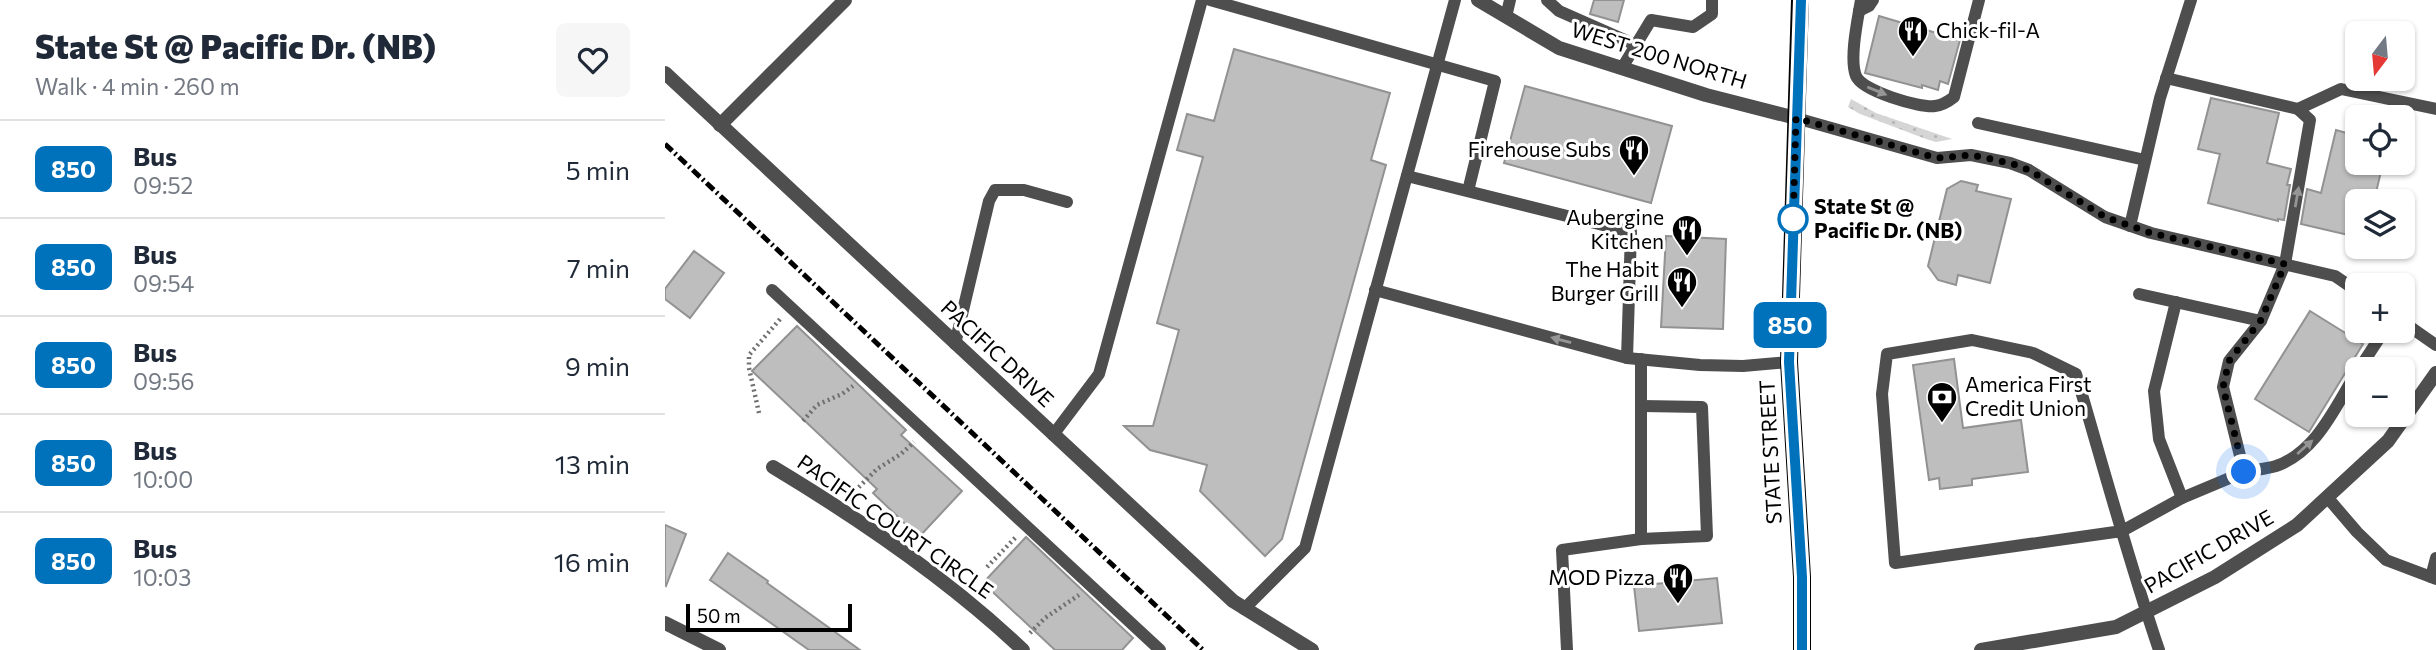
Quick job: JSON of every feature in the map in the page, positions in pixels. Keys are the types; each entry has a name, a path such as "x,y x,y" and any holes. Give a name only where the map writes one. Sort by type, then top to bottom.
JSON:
{"main road":[{"name":"STATE STREET","path":"1800,0 1789,362 1802,577 1802,650"}],"street":[{"path":"720,125 845,0"},
{"name":"WEST 200 NORTH","path":"1478,0 1559,48 1706,95 1796,118"},
{"name":"PACIFIC DRIVE","path":"665,74 1233,601 1312,650"},
{"name":"PACIFIC DRIVE","path":"1981,650 2023,646 2116,627 2215,577 2297,525 2388,440 2436,373"},
{"name":"PACIFIC COURT CIRCLE","path":"773,467 823,497 925,569 965,599 1023,650"},
{"path":"665,623 719,650"}],"lane":[{"path":"1053,435 1099,374 1202,0"},
{"path":"1210,0 1495,81 1468,191"},
{"path":"1244,609 1305,548 1455,0"},
{"path":"1506,17 1510,0"},
{"path":"1547,0 1559,10 1636,45"},
{"path":"1622,68 1651,20 1693,27 1712,13 1712,0"},
{"path":"1873,0 1869,6 1860,6 1854,67 1856,78 1866,87 1934,107 1947,103 1954,97 1979,0"},
{"path":"2130,226 2166,78 2191,0"},
{"path":"2166,78 2298,109 2310,120 2285,264 2261,320 2229,361 2223,387 2244,472"},
{"path":"2298,109 2341,89 2436,109"},
{"path":"1796,118 1937,158 1971,155 2010,163 2029,170 2105,217 2130,226 2335,276 2345,283"},
{"path":"1978,123 2145,160"},
{"path":"1407,176 1631,232 1627,358"},
{"path":"955,344 989,201 995,190 1024,190 1067,202"},
{"path":"772,290 1160,650"},
{"path":"1375,290 1627,358 1700,365 1743,366 1789,362"},
{"path":"2139,294 2261,320"},
{"path":"2176,302 2154,391 2159,439 2182,498"},
{"path":"2415,330 2436,345"},
{"path":"2159,650 2146,612 2122,531 2076,374 2033,353 1972,340 1887,354 1882,394 1895,563 2122,531 2182,498 2244,472 2278,465 2297,454 2313,440 2345,390"},
{"path":"1641,359 1641,539"},
{"path":"1567,650 1562,550 1641,539 1707,536 1702,407 1642,406"},
{"path":"2327,496 2357,532 2386,560 2433,578 2436,558"}],"path":[{"path":"759,413 749,368 750,355 755,345 791,307"},
{"path":"803,421 817,405 850,389 864,375"},
{"path":"851,495 877,469 901,454 924,431"},
{"path":"987,567 1026,526"},
{"path":"1030,633 1045,618 1070,603 1089,584"}],"shaded area":[{"path":"1851,99 1876,113 1952,139 1936,142 1860,114 1848,107"}],"building":[{"path":"1594,0 1624,0 1618,22 1590,14"},
{"name":"Chick-fil-A","path":"1879,16 1960,40 1948,84 1940,81 1938,90 1922,85 1922,88 1865,73"},
{"path":"1234,49 1390,93 1371,160 1386,165 1282,539 1265,556 1200,491 1207,465 1150,450 1124,426 1153,426 1179,330 1157,323 1203,157 1177,150 1187,114 1214,121"},
{"path":"1525,86 1672,126 1651,203 1504,163"},
{"path":"2211,98 2279,113 2267,163 2291,169 2284,220 2278,221 2208,203 2220,154 2198,149"},
{"path":"2336,130 2345,133 2345,175 2380,175 2377,189 2345,189 2345,234 2301,224 2307,189 2321,193"},
{"path":"1961,181 1978,185 1976,191 2011,199 1990,283 1958,275 1956,285 1938,280 1928,266 1947,189"},
{"path":"1666,236 1726,239 1723,329 1661,327"},
{"path":"694,251 724,273 690,318 665,299 665,289"},
{"path":"2310,311 2345,333 2345,343 2363,344 2355,357 2345,357 2345,373 2309,432 2255,399"},
{"path":"797,326 906,430 901,435 962,491 919,537 873,493 877,489 752,371"},
{"name":"America First Credit Union","path":"1954,359 1963,428 2021,420 2028,472 1972,479 1972,485 1940,489 1939,478 1929,480 1913,365"},
{"path":"665,525 686,534 666,586 665,585"},
{"path":"1026,537 1133,638 1122,650 1055,650 983,583"},
{"path":"728,553 860,650 809,650 710,580"},
{"name":"MOD Pizza","path":"1717,578 1722,623 1639,631 1634,586"}],"railway":[{"path":"665,144 1203,650"}],"bus line":[{"name":"850","path":"1801,0 1789,362 1802,577 1802,650"}],"place":[{"name":"Chick-fil-A","path":"1913,58"},
{"name":"Firehouse Subs","path":"1634,177"},
{"name":"State St @ Pacific Dr. (NB)","path":"1793,219"},
{"name":"Aubergine Kitchen","path":"1687,257"},
{"name":"The Habit Burger Grill","path":"1682,309"},
{"name":"America First Credit Union","path":"1942,424"},
{"name":"MOD Pizza","path":"1678,605"}],"route":[{"path":"1793,219 1793,226 1796,118 1937,158 1971,155 2010,163 2029,170 2105,217 2151,233 2285,264 2261,320 2229,361 2223,387 2244,472"}]}
